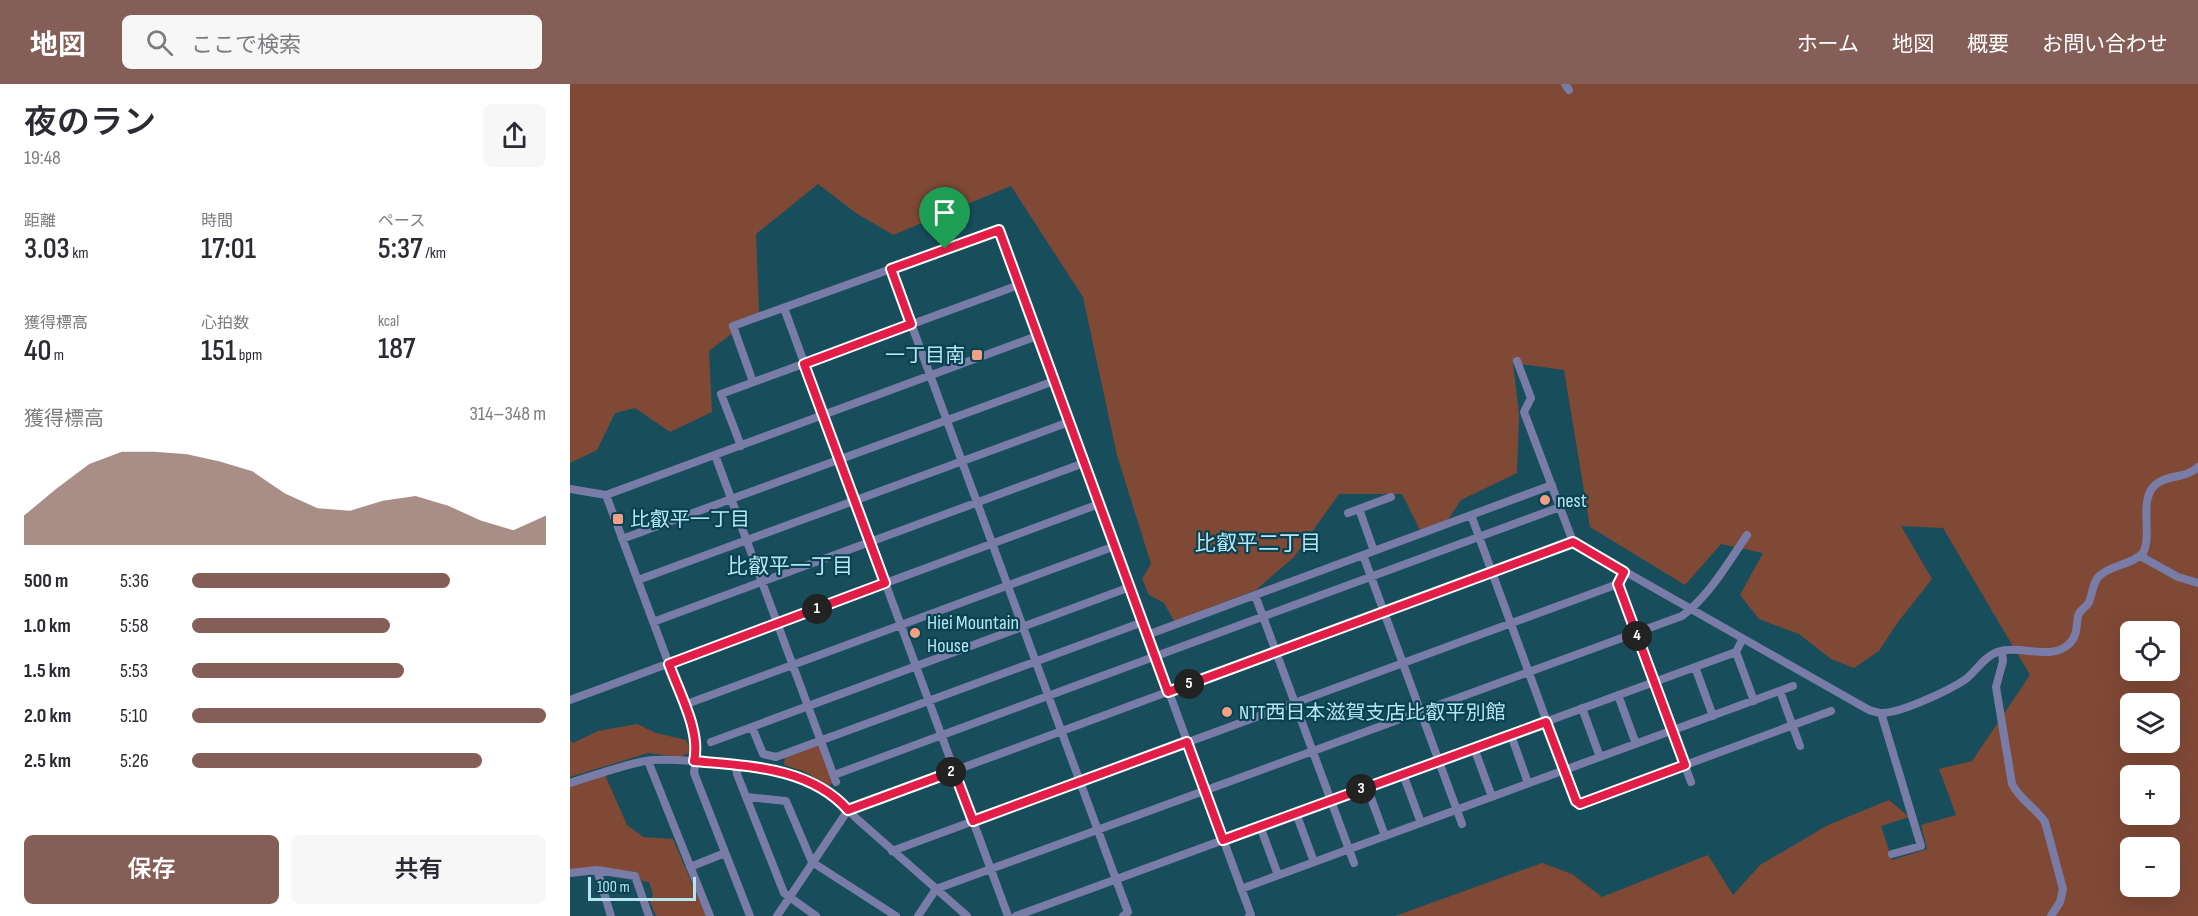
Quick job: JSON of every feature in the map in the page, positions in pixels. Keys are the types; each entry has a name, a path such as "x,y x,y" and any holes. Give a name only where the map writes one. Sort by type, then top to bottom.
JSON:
{"street":[{"path":"753,382 733,326 999,230 1251,915 1249,916"},
{"path":"891,269 1128,912 1123,916"},
{"path":"741,446 721,394 1019,285"},
{"path":"784,308 1008,916"},
{"path":"570,489 606,495 1037,336"},
{"path":"1517,361 1531,398 1524,412 1573,542 1742,640 1869,710 1881,713 1921,702 1949,689 1972,674 1990,655 2014,649 2054,652 2061,650 2074,637 2079,613 2090,601 2093,586 2098,578 2120,564 2140,556 2147,544 2150,493 2158,483 2188,475 2198,467"},
{"path":"622,539 1054,381"},
{"path":"638,580 1069,422"},
{"path":"715,455 835,779 941,735 1560,507"},
{"path":"653,622 1084,463"},
{"path":"1147,635 1552,485"},
{"path":"606,495 696,736 694,773 750,916"},
{"path":"1348,513 1391,497"},
{"path":"570,700 1099,504"},
{"path":"1359,508 1374,551"},
{"path":"1471,515 1564,770 1576,801 1580,804 1831,711"},
{"path":"918,916 936,890 1682,616 1723,572 1747,535"},
{"path":"777,916 848,810 1573,542"},
{"path":"684,705 1115,546"},
{"path":"1363,555 1462,824"},
{"path":"2140,556 2178,578 2198,584"},
{"path":"892,851 1618,584 1624,572"},
{"path":"1618,584 1691,782"},
{"path":"711,742 1130,587"},
{"path":"1256,595 1354,863"},
{"path":"752,727 763,754 776,757 1143,622"},
{"path":"1016,916 1736,652 1742,640"},
{"path":"2002,651 2003,661 1996,687 2012,784 2020,797 2045,822 2063,883 2063,895 2051,916"},
{"path":"1736,652 1754,701"},
{"path":"1695,667 1713,716"},
{"path":"1241,889 1793,686"},
{"path":"1780,691 1800,746"},
{"path":"1618,695 1636,744"},
{"path":"1582,708 1600,757"},
{"path":"1881,713 1921,846 1892,854"},
{"path":"1511,735 1528,783"},
{"path":"1474,748 1492,797"},
{"path":"648,761 710,916"},
{"path":"570,783 648,761 694,761 764,768 806,780 828,792 967,916"},
{"path":"736,765 737,774 784,893 816,916"},
{"path":"1403,774 1421,823"},
{"path":"1368,787 1385,836"},
{"path":"746,797 786,801 812,862 896,916"},
{"path":"1296,813 1314,862"},
{"path":"1260,826 1278,875"},
{"path":"690,867 725,853"},
{"path":"570,873 597,870 635,876 649,916"},
{"path":"597,870 611,916"}],"shaded area":[{"path":"570,84 2198,84 2198,916 1395,916 1542,863 1572,874 1602,897 1708,855 1733,895 1760,865 1828,825 1889,800 1909,817 1881,826 1892,860 1927,849 1921,825 1956,815 1939,769 1972,761 2030,675 1943,528 1901,526 1932,579 1898,622 1879,651 1854,668 1831,659 1799,634 1759,619 1740,595 1763,553 1721,544 1685,585 1590,527 1564,370 1513,363 1519,414 1517,473 1461,500 1447,521 1420,530 1402,494 1339,494 1294,557 1256,590 1174,621 1164,603 1149,595 1142,579 1151,564 1117,455 1083,297 1011,186 893,235 856,213 818,184 756,234 759,313 709,351 712,412 670,432 635,408 615,413 597,450 570,463"},
{"path":"637,724 656,733 686,740 690,747 689,753 680,757 648,753 570,777 570,740 573,743 598,731"},
{"path":"819,745 833,782 829,786 803,771 784,765 785,757"},
{"path":"605,775 627,825 643,837 673,839 706,916 656,916 650,902 653,894 649,882 642,881 636,872 600,868 570,871 570,785"}],"place":[{"name":"一丁目南","path":"977,355"},
{"name":"nest","path":"1545,500"},
{"name":"比叡平一丁目","path":"618,519"},
{"name":"Hiei Mountain House","path":"915,633"},
{"name":"NTT西日本滋賀支店比叡平別館","path":"1227,712"}],"district":[{"name":"比叡平二丁目","path":"1258,543"},
{"name":"比叡平一丁目","path":"790,566"}],"route":[{"path":"999,230 1168,692 1573,542 1624,572 1618,584 1685,765 1580,804 1576,801 1546,722 1223,840 1187,742 973,821 954,771 848,810 819,786 794,776 764,768 694,761 697,750 696,736 669,664 885,583 804,364 911,324 891,269 945,249 999,230"}]}
